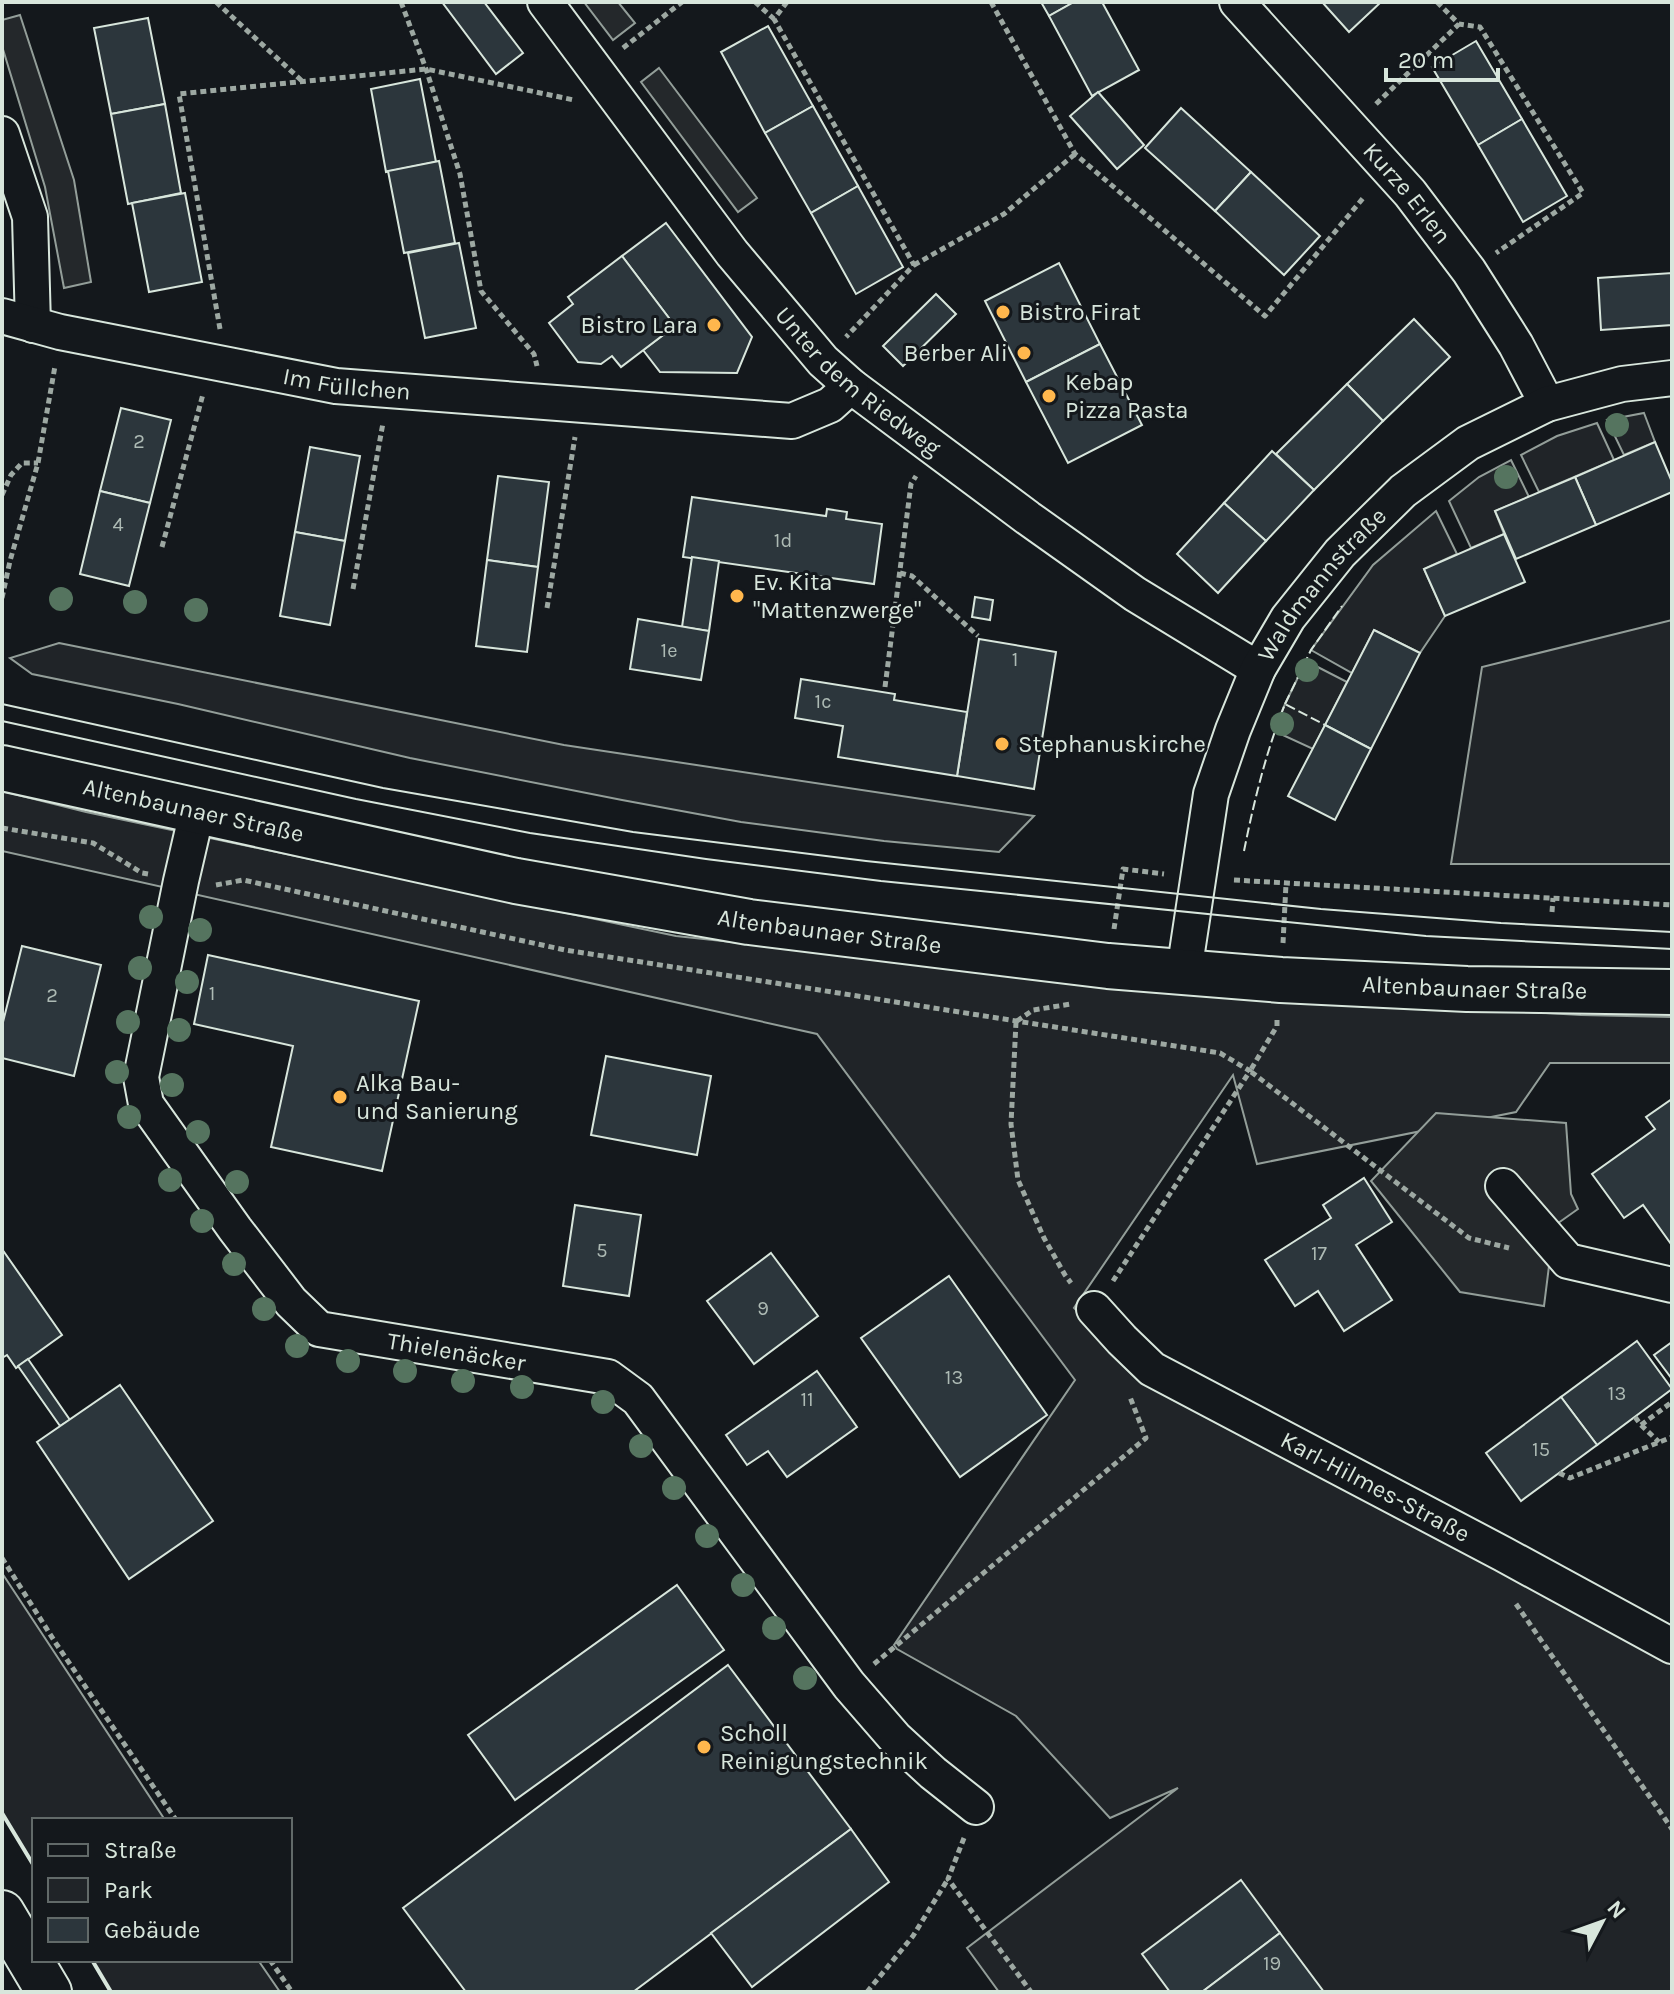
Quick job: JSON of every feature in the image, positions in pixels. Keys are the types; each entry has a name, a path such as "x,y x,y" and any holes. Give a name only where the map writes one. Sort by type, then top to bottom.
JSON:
{"main road":[{"name":"Altenbaunaer Straße","path":"2,768 516,881 749,922 1083,963 1281,980 1467,989 1672,992"},
{"path":"2,1913 49,1992"}],"street":[{"name":"Unter dem Riedweg","path":"545,2 732,253 823,361 851,386 1135,594 1258,669"},
{"name":"Kurze Erlen","path":"1237,2 1410,193 1469,271 1516,345 1547,404"},
{"path":"2,134 30,217 32,324"},
{"name":"Im Füllchen","path":"32,324 336,386 792,421 830,405 851,386"},
{"name":"Waldmannstraße","path":"1184,972 1211,794 1233,730 1258,669 1288,618 1340,553 1403,491 1468,443 1547,404 1622,384 1672,378"},
{"name":"Thielenäcker","path":"197,812 141,1077 146,1104 291,1302 319,1329 608,1377 638,1399 849,1685 895,1738 976,1807"},
{"path":"1503,1186 1568,1261 1672,1285"},
{"name":"Karl-Hilmes-Straße","path":"1094,1309 1152,1369 1672,1646"}],"path":[{"path":"216,2 303,81"},
{"path":"401,2 460,174 481,291 534,354 546,402"},
{"path":"596,69 682,2"},
{"path":"755,2 774,19 914,265"},
{"path":"774,19 787,2"},
{"path":"991,2 1075,154 1265,316 1388,168"},
{"path":"1437,2 1459,24 1480,27 1583,193 1469,271"},
{"path":"1351,127 1459,24"},
{"path":"162,547 220,364 179,94 426,69 627,111"},
{"path":"823,361 914,265 1004,214 1075,154"},
{"path":"2,598 38,463 32,324"},
{"path":"353,589 389,390"},
{"path":"547,608 581,404"},
{"path":"885,687 911,484 933,447"},
{"path":"2,495 11,475 22,463 38,463"},
{"path":"900,573 912,576 978,636"},
{"path":"2,828 93,843 142,873 206,886 243,880 565,950 1220,1053 1250,1071 1469,1238 1568,1261"},
{"path":"1198,878 1672,905"},
{"path":"1016,1022 1011,1124 1018,1180 1044,1238 1065,1275 1094,1309 1277,1026 1286,884"},
{"path":"1344,898 1346,887"},
{"path":"1552,912 1553,898"},
{"path":"849,1685 1146,1438 1129,1395"},
{"path":"1641,1425 1672,1402"},
{"path":"1635,1417 1659,1442"},
{"path":"1559,1473 1570,1478 1672,1437"},
{"path":"1503,1554 1503,1581 1516,1603 1672,1829"},
{"path":"2,1558 175,1818"},
{"path":"867,1992 913,1936 948,1879 976,1807"},
{"path":"948,1879 1031,1992"},
{"path":"271,1962 292,1992"}],"green space":[{"path":"1644,413 1655,442 1624,455 1607,420"},
{"path":"1597,423 1614,460 1539,492 1521,455 1557,436"},
{"path":"1511,460 1529,497 1495,511 1504,534 1471,548 1449,501 1479,477"},
{"path":"1436,511 1457,554 1424,569 1445,616 1420,653 1374,630 1352,673 1311,650 1373,565"},
{"path":"1672,620 1672,864 1451,864 1482,667"},
{"path":"59,643 564,745 1034,816 999,852 741,822 410,758 32,674 10,658"},
{"path":"1306,661 1347,682 1313,749 1274,731"},
{"path":"2,791 86,812 676,936 1218,995 1581,1015 1672,1017 1672,1063 1550,1063 1516,1112 1257,1164 1233,1075 1074,1308 1147,1382 1672,1663 1672,1992 999,1992 967,1948 1178,1788 1110,1818 1016,1716 894,1645 1075,1380 817,1034 2,851"},
{"path":"2,1573 164,1818 32,1818 32,1863 2,1813"},
{"path":"93,1962 259,1962 280,1992 111,1992"}],"shaded area":[{"path":"584,2 618,2 635,23 613,40"},
{"path":"20,15 74,180 91,282 64,288 45,187 2,46 2,20"},
{"path":"659,68 757,198 738,212 641,82"},
{"path":"1436,1113 1566,1123 1571,1194 1578,1209 1554,1226 1544,1306 1460,1292 1371,1181"}],"building":[{"path":"442,2 484,2 523,53 496,74"},
{"path":"1041,2 1074,2 1049,16"},
{"path":"1074,2 1102,2 1139,70 1092,96 1049,16"},
{"path":"1322,2 1381,2 1349,32"},
{"path":"148,18 165,104 111,114 94,28"},
{"path":"768,26 813,106 765,133 721,52"},
{"path":"1476,41 1522,119 1478,145 1432,67"},
{"path":"420,79 436,162 386,172 371,89"},
{"path":"1098,92 1144,145 1117,169 1070,116"},
{"path":"165,104 181,193 128,204 111,114"},
{"path":"813,106 858,186 811,213 765,133"},
{"path":"1181,108 1251,172 1215,211 1145,148"},
{"path":"1522,119 1567,196 1523,222 1478,145"},
{"path":"439,161 455,243 404,253 388,171"},
{"path":"1251,172 1320,236 1284,275 1215,211"},
{"path":"858,186 903,267 856,294 811,213"},
{"path":"185,193 202,282 149,292 132,203"},
{"path":"666,223 752,337 737,373 660,372 643,350 675,326 622,256"},
{"path":"459,243 476,328 425,338 408,253"},
{"path":"622,256 675,326 621,367 612,356 601,364 578,362 549,323 573,304 568,297"},
{"path":"1059,263 1100,344 1026,382 985,301"},
{"path":"1672,273 1672,325 1601,330 1598,278"},
{"path":"936,294 956,314 903,366 883,346"},
{"path":"1414,319 1450,357 1383,421 1347,384"},
{"path":"1100,344 1142,425 1068,463 1026,382"},
{"path":"1347,384 1383,421 1314,490 1276,454"},
{"path":"121,408 171,420 150,503 100,491"},
{"path":"1655,442 1672,482 1672,492 1596,525 1575,477"},
{"path":"310,447 360,456 345,541 295,532"},
{"path":"1272,451 1314,490 1266,541 1224,503"},
{"path":"498,476 549,482 538,567 487,560"},
{"path":"1575,477 1596,525 1516,559 1495,511"},
{"path":"100,491 150,503 129,586 80,574"},
{"path":"692,497 826,516 827,509 847,512 846,519 882,524 874,584 683,557"},
{"path":"1224,503 1266,541 1218,593 1177,554"},
{"path":"295,532 345,541 330,625 280,616"},
{"path":"1504,534 1525,582 1445,616 1424,569"},
{"path":"692,557 719,561 709,631 682,627"},
{"path":"487,560 538,567 527,652 476,646"},
{"path":"975,597 993,600 990,620 972,617"},
{"path":"638,619 709,631 701,680 630,669"},
{"path":"1374,630 1420,653 1371,749 1325,725"},
{"name":"Stephanuskirche","path":"979,639 1056,652 1034,789 957,776"},
{"path":"801,679 895,694 894,700 967,712 957,776 838,757 843,726 795,718"},
{"path":"1325,725 1371,749 1335,820 1288,796"},
{"path":"22,946 101,965 74,1076 2,1058 2,1026"},
{"name":"Alka Bau- und Sanierung","path":"208,955 419,1001 382,1171 271,1147 293,1046 194,1024"},
{"path":"606,1056 711,1076 697,1155 591,1135"},
{"path":"1672,1099 1671,1244 1643,1205 1624,1218 1592,1174 1655,1129 1646,1117"},
{"path":"1364,1178 1392,1222 1356,1245 1392,1300 1344,1331 1318,1291 1295,1306 1265,1260 1331,1218 1323,1205"},
{"path":"575,1205 641,1215 629,1296 563,1286"},
{"path":"2,1249 62,1335 16,1368 7,1355 2,1358"},
{"path":"771,1253 818,1316 754,1364 707,1301"},
{"path":"949,1276 1047,1415 960,1477 861,1338"},
{"path":"1637,1341 1672,1389 1597,1445 1561,1397"},
{"path":"1672,1342 1672,1379 1654,1355"},
{"path":"28,1359 70,1420 60,1426 18,1366"},
{"path":"817,1371 857,1427 787,1477 768,1451 747,1465 726,1435"},
{"path":"120,1385 213,1521 129,1579 37,1442"},
{"path":"1561,1397 1597,1445 1521,1501 1486,1453"},
{"path":"677,1585 724,1650 515,1800 468,1735"},
{"name":"Scholl Reinigungstechnik","path":"728,1665 851,1829 633,1992 466,1992 403,1908"},
{"path":"851,1829 889,1882 752,1987 711,1933"},
{"path":"1241,1880 1280,1933 1202,1992 1170,1992 1142,1954"},
{"path":"1280,1933 1324,1992 1202,1992"}],"tram line":[{"path":"2,704 383,788 633,832 866,861 1321,909 1672,932"},
{"path":"2,721 356,799 530,833 706,859 881,881 1426,936 1672,949"}],"fence":[{"path":"1285,704 1311,650 1342,606"},
{"path":"1244,851 1261,777 1285,704 1325,725"}],"wall":[{"path":"2,1813 32,1863"},
{"path":"93,1962 111,1992"}],"place":[{"name":"Bistro Firat","path":"1003,312"},
{"name":"Bistro Lara","path":"714,325"},
{"name":"Berber Ali","path":"1024,353"},
{"name":"Kebap Pizza Pasta","path":"1049,396"},
{"name":"Ev. Kita \"Mattenzwerge\"","path":"737,596"},
{"name":"Stephanuskirche","path":"1002,744"},
{"name":"Alka Bau- und Sanierung","path":"340,1097"},
{"name":"Scholl Reinigungstechnik","path":"704,1747"}]}
